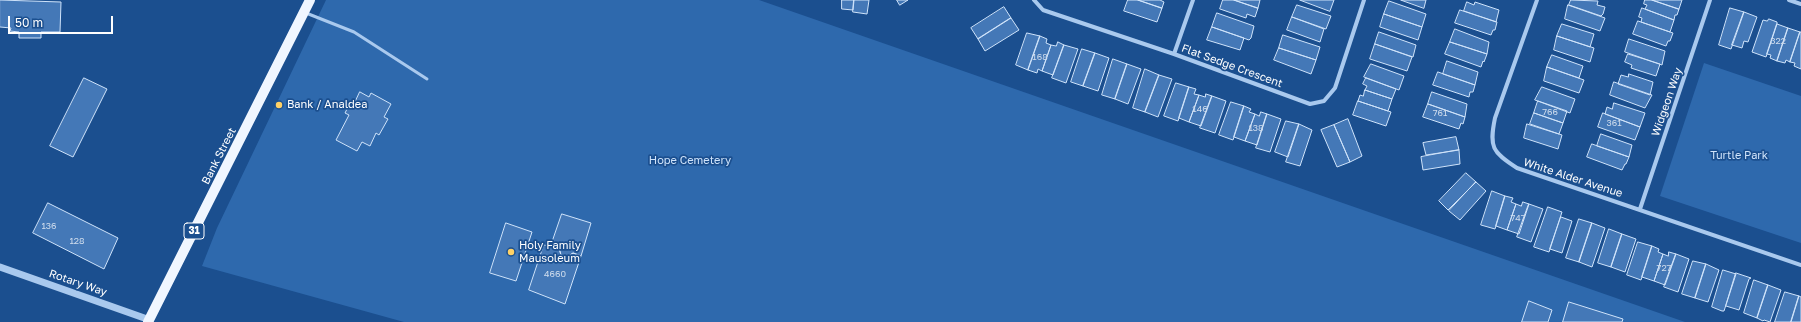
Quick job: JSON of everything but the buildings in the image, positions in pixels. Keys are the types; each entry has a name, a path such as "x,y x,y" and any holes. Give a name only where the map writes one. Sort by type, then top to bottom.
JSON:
{"main road":[{"name":"Bank Street","path":"149,321 310,0"}],"street":[{"name":"Flat Sedge Crescent","path":"1034,0 1043,10 1174,54 1310,104 1324,101 1335,88 1364,0"},
{"path":"1174,54 1193,0"},
{"name":"White Alder Avenue","path":"1537,0 1495,118 1491,135 1493,147 1503,159 1516,168 1801,265"},
{"name":"Widgeon Way","path":"1640,209 1710,0"},
{"path":"1789,0 1801,4"},
{"name":"Rotary Way","path":"0,267 149,321"}],"lane":[{"path":"304,12 354,32 427,79"}],"green space":[{"name":"Hope Cemetery","path":"326,0 759,0 1685,322 404,322 202,266 217,228"},
{"name":"Turtle Park","path":"1704,63 1801,96 1801,243 1660,196"}],"place":[{"name":"Bank / Analdea","path":"279,105"},
{"name":"Holy Family Mausoleum","path":"511,252"}]}
